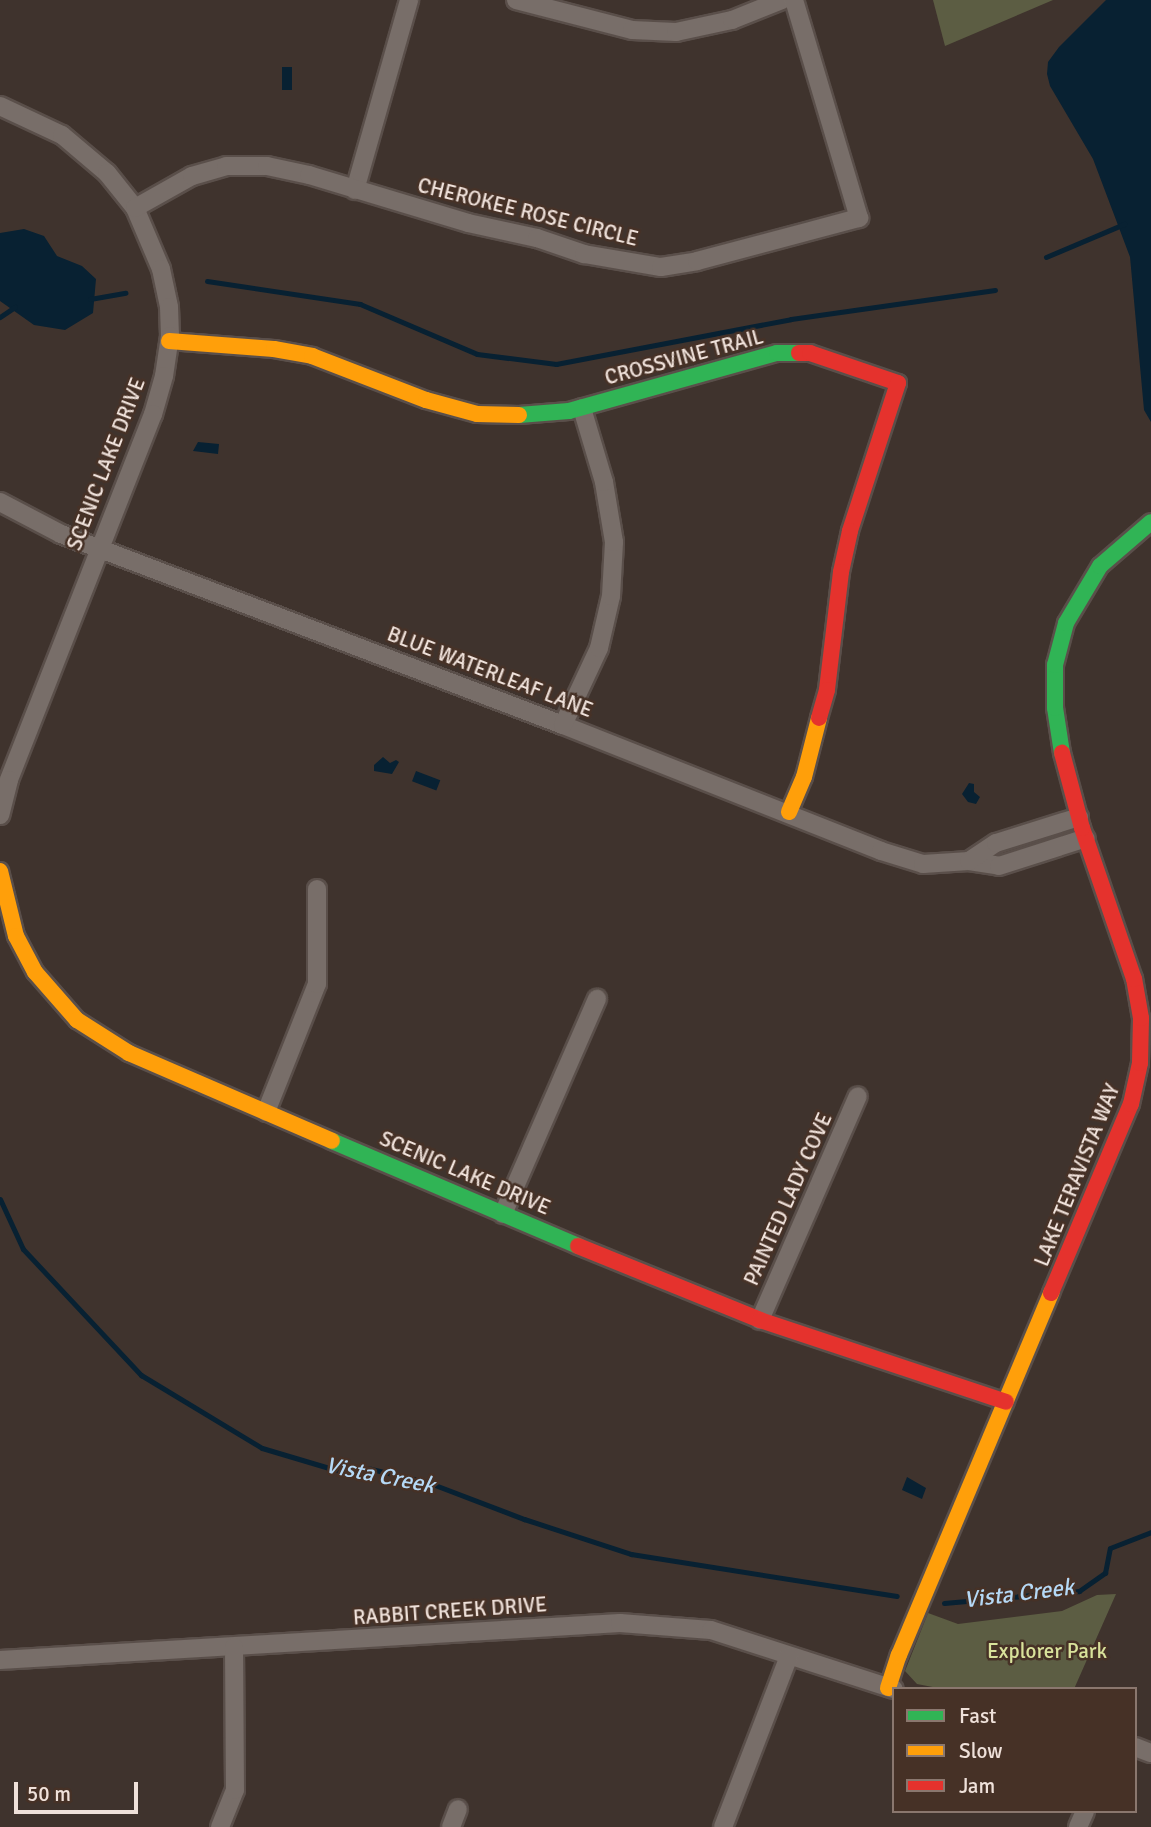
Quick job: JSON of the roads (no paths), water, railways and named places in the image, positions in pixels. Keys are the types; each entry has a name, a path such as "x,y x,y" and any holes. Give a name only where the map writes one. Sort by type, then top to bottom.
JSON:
{"street":[{"path":"355,190 409,0"},
{"path":"516,0 632,30 676,32 732,20 782,0"},
{"name":"CHEROKEE ROSE CIRCLE","path":"135,208 192,176 226,166 267,166 468,223 537,238 584,254 661,267 697,261 859,218 794,0"},
{"name":"SCENIC LAKE DRIVE","path":"0,106 62,135 107,173 135,208 162,269 169,307 169,341 164,376 152,414 9,780 0,816"},
{"name":"CROSSVINE TRAIL","path":"169,341 274,349 312,356 426,400 477,414 546,415 582,408 777,353 810,353 898,383 850,531 841,572 827,690 804,777 789,812"},
{"path":"564,725 599,648 611,596 614,542 606,494 582,408"},
{"name":"BLUE WATERLEAF LANE","path":"0,502 61,534 564,725 789,812 881,851 923,864 969,861 983,865 1008,864 1086,838"},
{"name":"LAKE TERAVISTA WAY","path":"891,1689 1006,1402 1131,1104 1140,1063 1141,1018 1134,979 1079,817 1060,743 1055,708 1055,665 1066,624 1100,566 1151,522"},
{"name":"BLUE WATERLEAF LANE","path":"969,861 996,843 1079,817"},
{"name":"SCENIC LAKE DRIVE","path":"0,871 16,936 34,972 77,1020 129,1054 503,1214 760,1320 1006,1402"},
{"path":"266,1112 317,984 317,889"},
{"path":"503,1214 597,999"},
{"name":"PAINTED LADY COVE","path":"760,1320 858,1096"},
{"name":"RABBIT CREEK DRIVE","path":"0,1660 621,1623 711,1630 891,1689"},
{"path":"220,1827 235,1790 234,1647"},
{"path":"723,1827 789,1656"},
{"path":"451,1827 458,1809"}],"water":[{"path":"1106,0 1151,0 1151,422 1144,410 1130,257 1093,159 1050,86 1047,74 1048,62 1059,47"},
{"path":"282,67 292,67 292,90 282,90"},
{"path":"24,229 44,236 57,256 82,266 96,279 93,313 65,330 34,325 0,301 0,233"},
{"path":"198,442 219,444 218,454 193,451"},
{"path":"383,757 390,763 396,760 399,762 392,774 374,771 374,765"},
{"path":"416,771 440,780 436,791 412,781"},
{"path":"969,783 974,784 974,792 980,797 976,804 968,802 962,794"},
{"path":"907,1477 926,1488 922,1499 902,1490"}],"waterway":[{"path":"1046,257 1124,224"},
{"path":"207,281 360,304 477,354 556,364 791,319 995,290"},
{"path":"90,299 125,293"},
{"path":"0,317 15,307"},
{"name":"Vista Creek","path":"0,1199 23,1249 141,1375 262,1448 336,1470 371,1469 427,1482 524,1519 631,1554 897,1596"},
{"name":"Vista Creek","path":"944,1603 1079,1591 1105,1573 1110,1548 1151,1532"}],"park label":[{"name":"Explorer Park","path":"1047,1651"}]}
